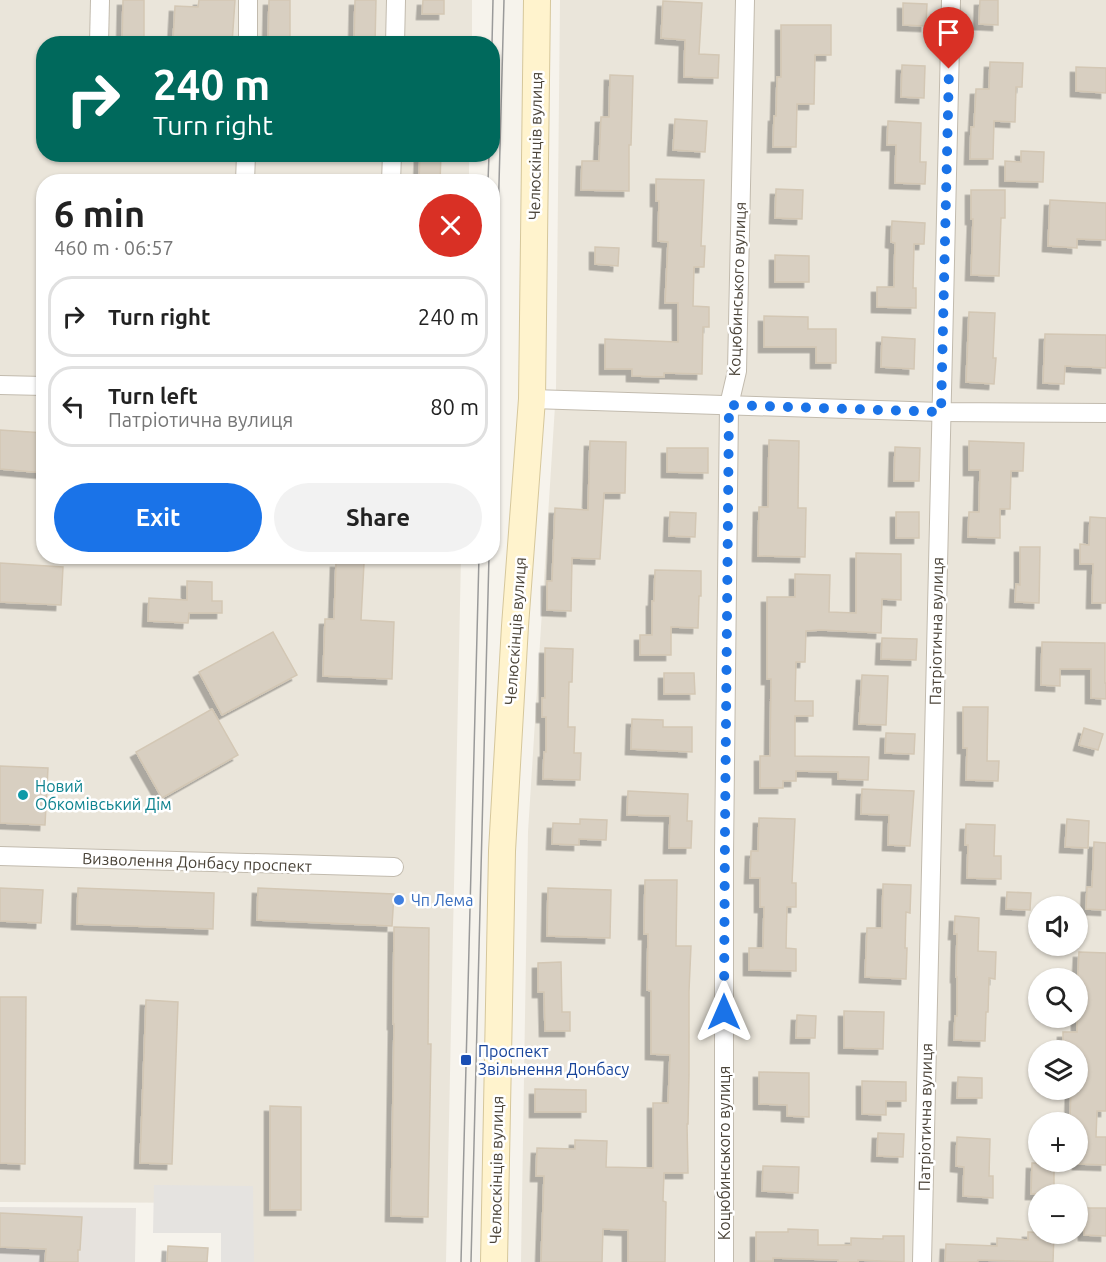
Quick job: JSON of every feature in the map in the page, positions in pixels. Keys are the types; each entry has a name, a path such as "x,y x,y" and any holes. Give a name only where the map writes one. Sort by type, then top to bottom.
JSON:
{"main road":[{"name":"Челюскінців вулиця","path":"494,1262 502,851 515,626 532,399 537,0"}],"street":[{"path":"99,36 100,0"},
{"path":"248,0 248,36"},
{"path":"394,36 396,0"},
{"name":"Коцюбинського вулиця","path":"724,1262 724,853 729,405 737,371 745,0"},
{"name":"Патріотична вулиця","path":"922,1262 951,0"},
{"path":"0,385 36,386"},
{"path":"532,399 941,412 1106,413"},
{"name":"Визволення Донбасу проспект","path":"0,856 394,867"}],"shaded area":[{"path":"0,0 472,0 472,36 36,36 36,162 469,162 469,174 36,174 36,564 461,564 446,1262 237,1262 235,1203 0,1202"},
{"path":"560,0 1106,0 1106,1262 521,1262 528,832 556,390"},
{"path":"154,1185 253,1186 254,1262 221,1262 221,1233 153,1233"},
{"path":"0,1207 136,1208 135,1262 0,1262"}],"building":[{"path":"123,0 144,0 144,36 122,36"},
{"path":"199,0 235,0 233,36 173,36 175,6 198,7"},
{"path":"269,0 290,0 290,36 268,36"},
{"path":"355,0 376,0 375,36 354,36"},
{"path":"423,0 444,0 444,14 422,14"},
{"path":"980,0 998,0 998,25 979,24"},
{"path":"663,1 702,3 699,54 719,55 718,78 684,77 685,40 661,38"},
{"path":"903,3 927,4 926,26 903,25"},
{"path":"781,25 831,25 831,55 815,55 814,104 797,104 796,147 773,147 777,77 781,77"},
{"path":"990,62 1023,63 1022,87 1016,87 1015,122 994,121 993,159 970,159 976,89 989,89"},
{"path":"902,65 925,66 924,98 901,97"},
{"path":"1076,67 1106,68 1106,93 1076,91"},
{"path":"610,75 633,76 629,191 581,190 582,161 599,161 601,117 609,117"},
{"path":"675,119 707,121 705,152 673,150"},
{"path":"888,121 921,123 920,162 926,162 925,184 895,183 896,145 887,145"},
{"path":"1021,151 1044,152 1043,182 1005,181 1005,161 1021,162"},
{"path":"420,162 441,162 440,174 419,174"},
{"path":"656,179 704,180 701,246 705,246 704,267 694,267 693,306 709,307 709,327 703,327 702,374 664,373 664,377 632,376 632,369 605,369 605,339 678,342 678,303 665,303 668,242 658,241 659,201 656,201"},
{"path":"776,189 803,190 802,219 775,218"},
{"path":"971,190 1005,190 1005,218 1001,218 999,276 971,275 973,219 971,219"},
{"path":"1050,200 1106,203 1106,240 1077,239 1077,248 1048,246"},
{"path":"892,221 925,223 924,244 914,244 913,288 916,288 916,308 877,307 877,287 894,287 895,243 891,242"},
{"path":"595,247 619,248 618,266 595,264"},
{"path":"775,255 809,256 809,282 775,282"},
{"path":"969,312 995,313 994,384 966,382"},
{"path":"764,316 808,317 808,329 836,329 836,363 816,363 816,347 764,347"},
{"path":"1045,334 1106,335 1106,368 1065,366 1064,384 1043,383"},
{"path":"882,337 915,339 914,369 881,367"},
{"path":"0,430 36,432 36,472 0,469"},
{"path":"769,440 799,441 798,508 806,508 805,557 758,556 759,507 768,507"},
{"path":"590,441 626,442 625,493 604,493 600,559 572,558 571,611 547,610 547,581 552,581 555,508 588,510"},
{"path":"969,441 1024,443 1023,471 1011,471 1010,509 1000,509 1000,538 968,537 969,512 979,512 980,470 969,470"},
{"path":"895,447 920,448 919,481 894,481"},
{"path":"667,448 708,448 708,473 667,472"},
{"path":"670,512 696,513 695,537 669,536"},
{"path":"896,512 919,512 919,538 896,538"},
{"path":"1090,517 1106,518 1106,603 1092,603 1093,564 1080,564 1080,544 1089,545"},
{"path":"1020,547 1040,547 1039,603 1015,602 1016,584 1020,585"},
{"path":"856,553 901,554 901,600 882,599 881,633 806,631 805,662 796,662 795,701 813,701 813,716 795,716 795,756 869,757 868,780 838,779 838,772 796,771 796,781 783,781 783,788 760,788 760,756 770,756 771,679 767,679 767,597 795,597 795,574 830,575 829,612 856,613"},
{"path":"0,563 63,567 61,605 0,602"},
{"path":"336,564 364,564 361,620 394,622 392,679 323,676 325,619 334,619"},
{"path":"655,570 701,571 698,628 671,627 671,655 640,655 640,635 652,635"},
{"path":"187,581 212,582 212,601 222,601 222,613 189,613 188,623 148,621 149,598 187,600"},
{"path":"273,632 297,675 222,715 199,672"},
{"path":"882,638 917,639 916,660 881,659"},
{"path":"1042,642 1105,643 1106,699 1091,698 1091,669 1060,669 1060,686 1041,685"},
{"path":"545,648 573,649 572,682 569,682 568,727 575,727 574,753 581,753 580,780 543,779 544,752 546,752 546,717 542,717 542,698 545,698"},
{"path":"664,673 694,673 695,694 664,694"},
{"path":"862,675 888,676 886,725 859,724"},
{"path":"963,707 988,707 987,761 999,761 998,781 966,780 967,748 963,748"},
{"path":"212,709 238,755 162,798 136,752"},
{"path":"632,719 663,720 663,727 692,727 692,752 631,749"},
{"path":"1084,728 1103,734 1098,750 1079,745"},
{"path":"886,733 915,734 914,754 885,753"},
{"name":"Новий Обкомівський Дім","path":"0,766 48,768 45,825 0,823"},
{"path":"862,789 914,791 910,846 888,845 889,815 861,814"},
{"path":"628,791 688,794 687,821 692,821 691,848 669,848 670,816 627,815"},
{"path":"759,818 795,819 792,883 796,883 796,907 787,907 786,948 796,949 796,971 749,970 749,948 763,948 764,907 760,907 760,878 750,878 751,851 758,851"},
{"path":"580,819 607,820 606,840 579,839 579,845 552,844 553,823 580,824"},
{"path":"1067,819 1089,821 1088,848 1065,847"},
{"path":"966,824 995,825 994,856 1001,856 1001,879 967,878"},
{"path":"1094,842 1106,843 1106,910 1088,909 1087,887 1092,887"},
{"path":"645,880 677,880 676,946 691,946 688,1173 664,1173 665,1262 628,1262 628,1230 603,1229 602,1262 541,1262 544,1176 536,1176 537,1148 575,1149 575,1140 607,1141 606,1167 653,1168 653,1103 668,1103 670,1055 651,1054 651,991 647,990 648,934 644,934"},
{"path":"883,884 911,885 910,913 906,912 906,979 865,977 867,928 882,928"},
{"path":"0,888 43,890 41,923 0,921"},
{"path":"78,888 214,893 213,929 77,924"},
{"path":"258,888 394,894 392,926 257,920"},
{"path":"548,888 611,890 610,938 547,936"},
{"path":"1007,892 1031,893 1031,896 1028,896 1028,910 1006,909"},
{"path":"955,916 979,918 978,951 996,952 995,979 989,978 985,1041 954,1040 955,1016 957,1016"},
{"path":"394,927 429,928 428,1044 431,1044 428,1217 391,1216"},
{"path":"1088,952 1106,953 1106,1111 1097,1111 1096,1137 1106,1137 1106,1165 1088,1164 1088,1112 1070,1112 1071,1100 1088,1100 1088,1040 1063,1040 1063,1032 1077,1032 1077,1028 1088,1028 1088,968 1078,968 1079,956 1088,956"},
{"path":"561,962 562,1012 570,1012 570,1031 545,1031 544,992 538,992 538,963"},
{"path":"0,997 26,997 25,1164 0,1163"},
{"path":"146,1000 178,1002 172,1164 140,1163"},
{"path":"844,1011 884,1012 883,1049 844,1048"},
{"path":"797,1015 816,1016 815,1038 796,1038"},
{"path":"759,1072 809,1073 809,1117 787,1116 787,1105 759,1104"},
{"path":"958,1077 982,1078 982,1098 957,1098"},
{"path":"862,1081 906,1082 906,1101 886,1101 886,1115 862,1114"},
{"path":"535,1089 586,1090 586,1112 535,1112"},
{"path":"270,1106 301,1107 301,1210 270,1210"},
{"path":"878,1133 904,1134 903,1157 877,1156"},
{"path":"957,1137 990,1139 989,1176 993,1176 993,1198 963,1196 964,1167 956,1166"},
{"path":"763,1166 799,1167 798,1193 762,1191"},
{"path":"1032,1172 1054,1172 1054,1184 1031,1184"},
{"path":"1088,1208 1106,1208 1106,1236 1088,1235"},
{"path":"0,1213 82,1217 78,1262 45,1262 46,1249 0,1247"},
{"path":"788,1229 818,1230 818,1245 851,1245 851,1238 883,1239 883,1236 904,1236 904,1262 858,1260 858,1262 838,1262 838,1260 773,1258 773,1261 756,1261 756,1232 788,1232"},
{"path":"997,1238 1028,1240 1028,1244 1054,1244 1053,1262 978,1260 977,1262 945,1262 946,1244 997,1246"},
{"path":"168,1246 208,1248 207,1262 167,1262"}],"tram line":[{"path":"492,36 493,0"},
{"path":"500,147 504,0"},
{"path":"488,174 489,162"},
{"path":"499,174 500,162"},
{"path":"461,1262 479,564"},
{"path":"471,1262 489,564"}],"place":[{"name":"Новий Обкомівський Дім","path":"23,795"},
{"name":"Чп Лема","path":"399,900"},
{"name":"Проспект Звільнення Донбасу","path":"466,1060"}],"route":[{"path":"724,1012 729,405 941,412 949,69"}]}
